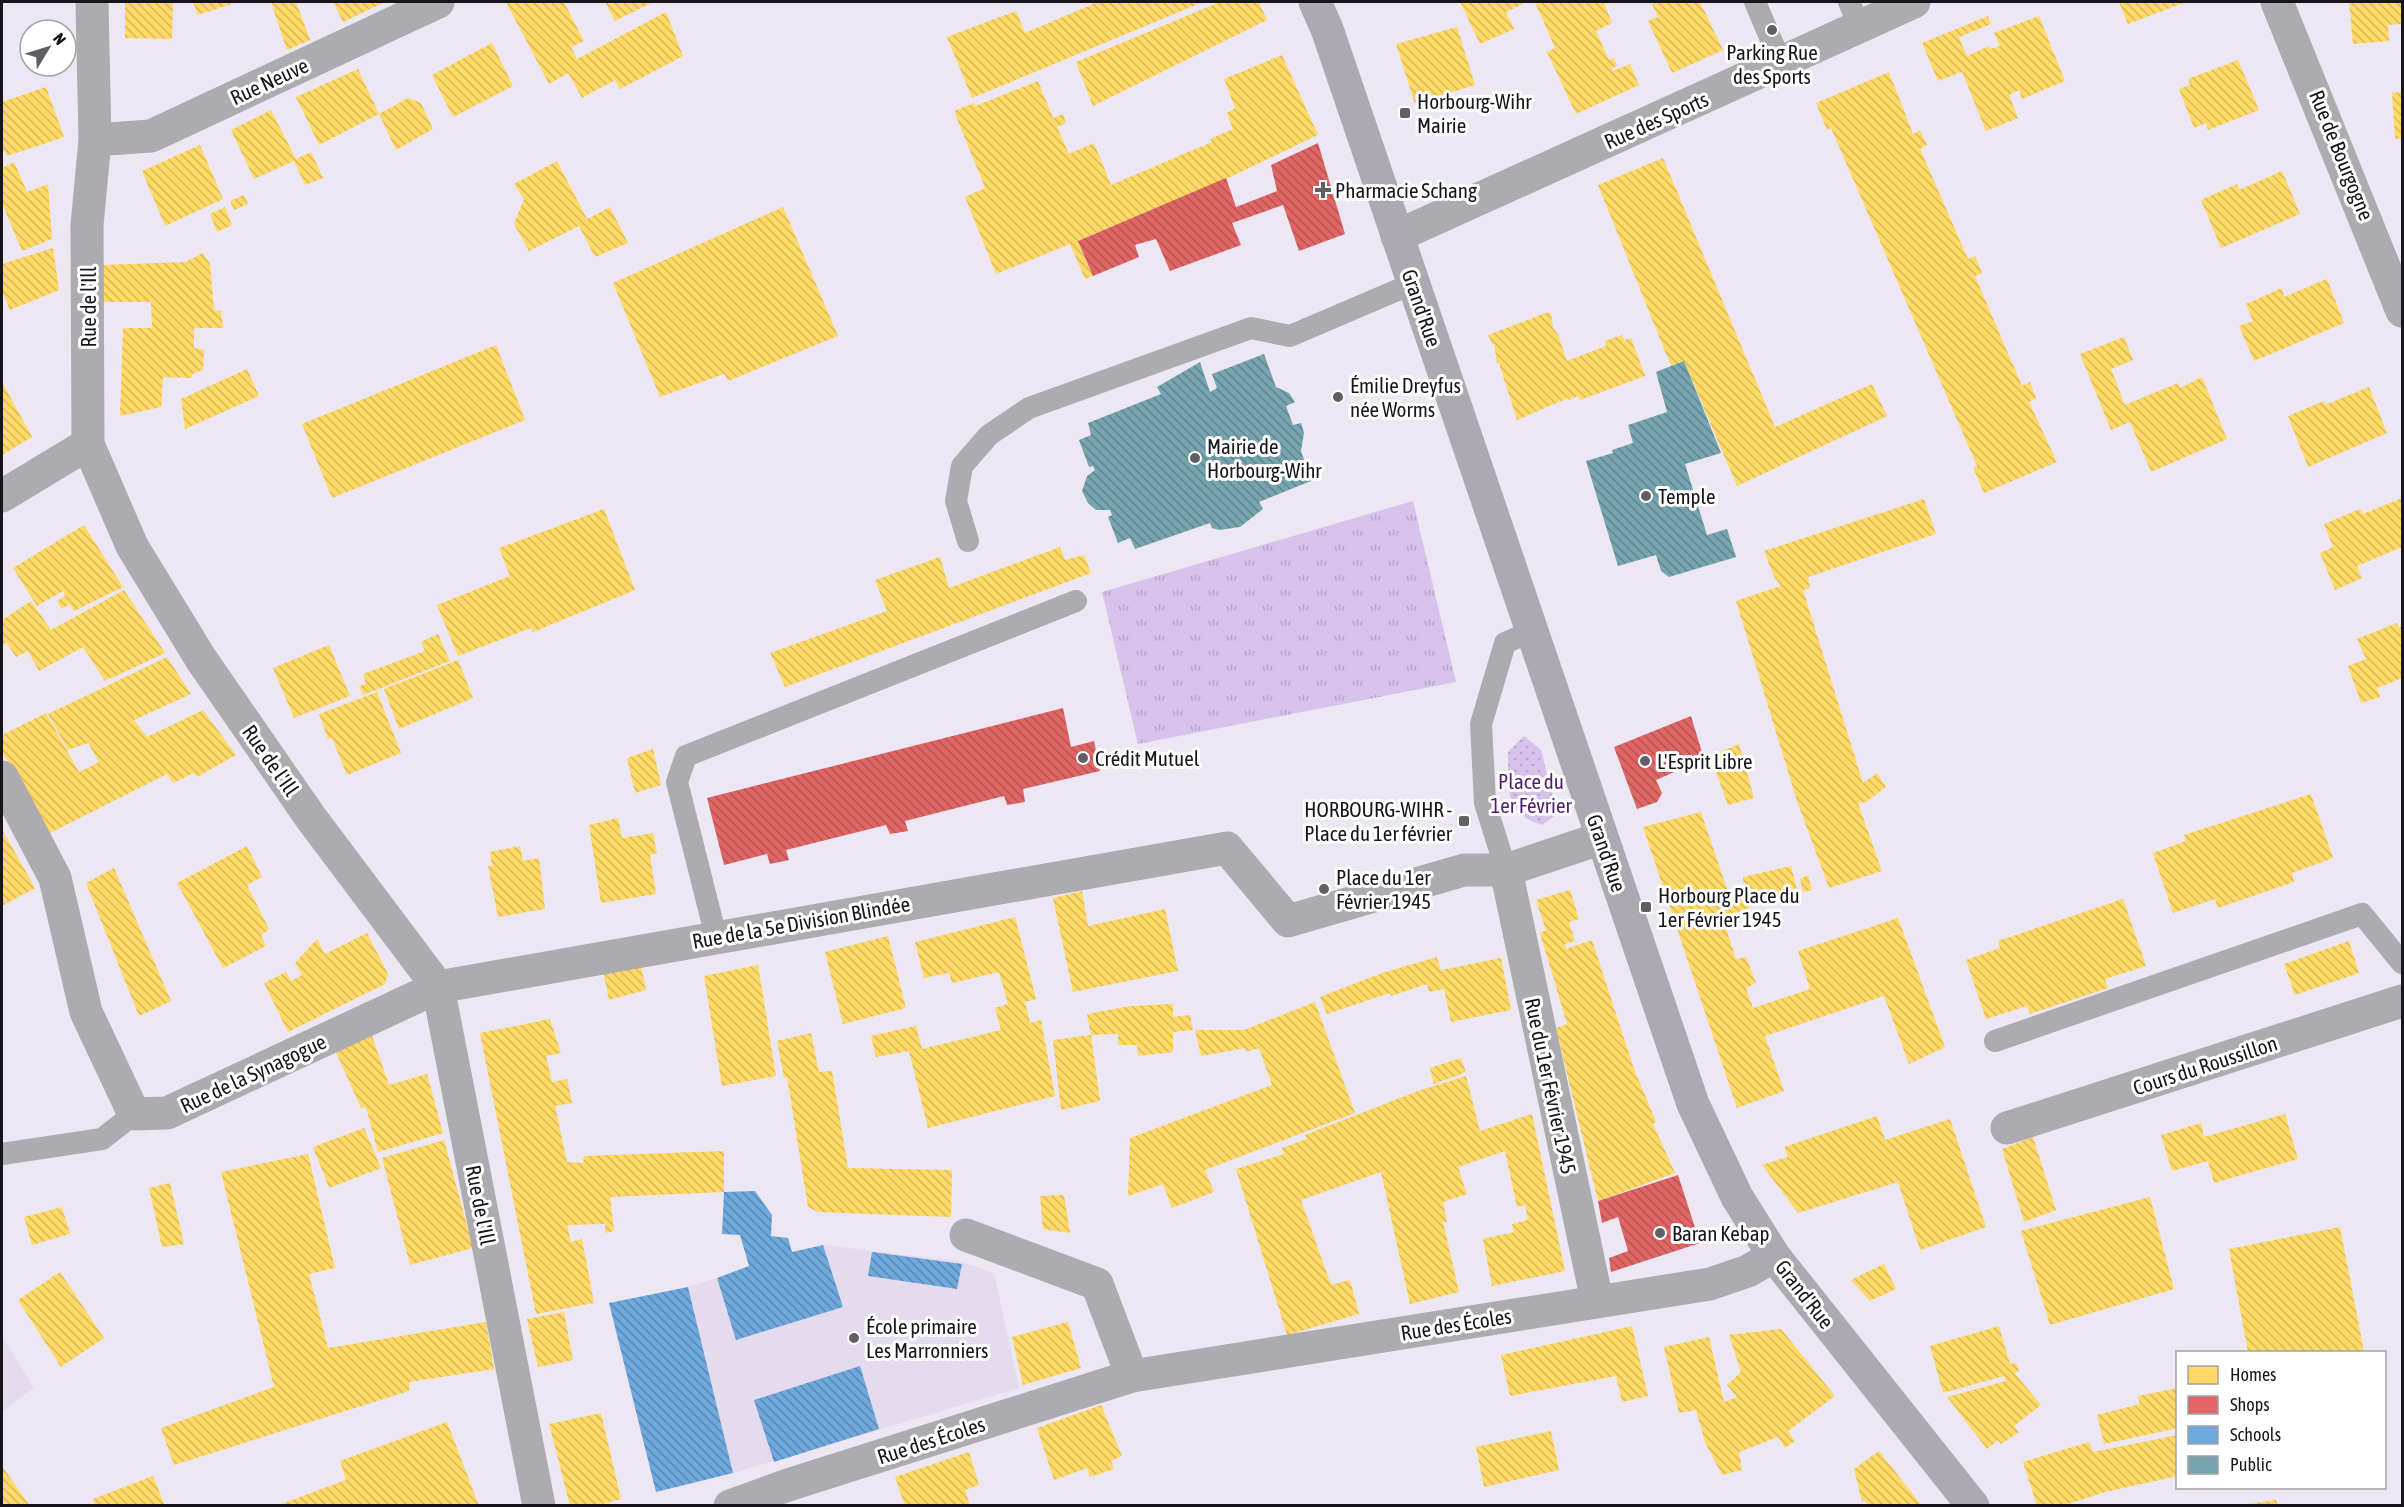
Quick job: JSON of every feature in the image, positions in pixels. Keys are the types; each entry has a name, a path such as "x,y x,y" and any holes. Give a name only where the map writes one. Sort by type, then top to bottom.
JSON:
{"main road":[{"name":"Grand'Rue","path":"1315,2 1327,29 1693,1104 1737,1197 1774,1256 1973,1506"}],"street":[{"name":"Rue de l'Ill","path":"92,2 95,140 87,225 88,444 132,546 201,659 311,818 438,987 539,1506"},
{"name":"Rue Neuve","path":"95,140 151,136 438,2"},
{"name":"Rue des Sports","path":"1397,236 1782,63 1854,13 1914,2"},
{"name":"Rue de Bourgogne","path":"2277,2 2403,311"},
{"path":"2,496 88,444"},
{"path":"2,777 55,879 86,1012 134,1114"},
{"path":"1506,870 1602,838"},
{"name":"Rue de la 5e Division Blindée","path":"438,987 1227,848 1288,921 1464,870 1506,870"},
{"name":"Rue du 1er Février 1945","path":"1506,870 1597,1301"},
{"name":"Rue de la Synagogue","path":"134,1114 167,1113 438,987"},
{"name":"Cours du Roussillon","path":"2007,1128 2403,1001"},
{"path":"966,1235 1097,1284 1132,1376"},
{"name":"Rue des Écoles","path":"730,1506 788,1485 1132,1376 1710,1284 1748,1271 1774,1256"}],"lane":[{"path":"1755,2 1782,63"},
{"path":"968,541 957,501 962,466 989,435 1029,408 1251,328 1290,336 1414,283"},
{"path":"716,937 677,782 686,756 1076,601"},
{"path":"1506,870 1485,803 1481,724 1505,643 1532,631"},
{"path":"1995,1041 2362,914 2403,963"},
{"path":"2,1154 102,1139 134,1114"}],"shaded area":[{"name":"École primaire Les Marronniers","path":"823,1245 958,1261 994,1273 1019,1388 733,1473 688,1287"},
{"path":"2,1336 34,1388 2,1412"}],"green space":[{"path":"1413,501 1456,682 1138,744 1102,592"},
{"name":"Place du 1er Février","path":"1524,736 1541,750 1557,814 1542,825 1520,813 1510,797 1508,752"}],"building: Homes":[{"path":"125,2 173,2 172,39 125,38"},
{"path":"193,2 238,2 198,15"},
{"path":"271,2 296,2 310,40 287,50"},
{"path":"333,2 385,2 343,22"},
{"path":"506,2 564,2 584,41 571,47 577,59 666,12 683,56 620,89 615,80 582,98 568,73 549,84"},
{"path":"605,2 653,2 615,21"},
{"path":"1098,2 1128,2 1129,4 1135,2 1203,2 972,98 947,37 1016,11 1025,33"},
{"path":"1220,2 1259,2 1267,20 1093,106 1076,62"},
{"path":"1460,2 1522,2 1523,4 1506,12 1514,29 1480,44"},
{"path":"1535,2 1607,2 1604,3 1612,23 1596,31 1609,60 1614,58 1617,66 1612,68 1613,71 1630,64 1639,85 1576,114 1547,52 1555,48"},
{"path":"1651,2 1700,2 1723,50 1672,73 1648,21 1658,17"},
{"path":"2119,2 2186,2 2128,24"},
{"path":"2349,2 2402,2 2402,24 2388,25 2389,41 2353,44"},
{"path":"1988,16 1991,24 1959,37 1967,56 1989,46 1990,49 2000,46 1994,33 2039,16 2065,81 2022,99 2019,90 2009,95 2018,118 1986,131 1962,72 1938,81 1922,43"},
{"path":"1457,27 1475,85 1415,104 1396,44"},
{"path":"492,43 513,86 453,117 432,75"},
{"path":"1282,55 1318,135 1226,179 1078,241 1093,276 1085,279 1070,244 996,274 965,197 985,188 954,111 974,103 975,106 1038,81 1053,118 1063,114 1066,123 1057,127 1069,154 1094,143 1111,185 1212,142 1210,139 1233,129 1227,113 1235,108 1224,79"},
{"path":"2238,60 2259,110 2208,130 2206,123 2194,128 2179,89 2190,85 2188,79"},
{"path":"358,69 379,114 319,145 296,97"},
{"path":"1889,72 1913,134 1920,130 1927,145 1920,149 1968,259 1975,256 1982,273 1975,276 2022,386 2030,382 2036,398 2029,402 2057,462 1984,493 1973,467 1977,466 1831,128 1827,130 1816,103"},
{"path":"46,87 64,137 7,156 5,151 2,152 2,102"},
{"path":"2402,92 2402,138 2395,139 2392,93"},
{"path":"408,98 421,103 433,129 396,150 379,114"},
{"path":"271,110 296,159 311,152 323,178 305,185 294,161 254,179 231,130"},
{"path":"200,145 223,199 165,226 142,171"},
{"path":"1663,158 1775,427 1872,384 1887,416 1737,486 1684,361 1671,366 1598,185"},
{"path":"557,161 587,219 610,207 628,243 595,257 579,226 529,251 514,224 524,199 514,184"},
{"path":"14,162 27,192 48,184 52,239 22,251 2,203 2,168"},
{"path":"2282,171 2300,214 2221,248 2201,200 2237,184 2239,190"},
{"path":"244,195 248,204 234,210 230,201"},
{"path":"225,207 232,225 217,232 210,214"},
{"path":"783,207 838,336 728,381 724,374 660,397 613,283"},
{"path":"53,248 59,290 10,310 2,291 2,264"},
{"path":"203,253 210,264 214,310 221,311 223,328 194,328 194,348 204,350 203,370 192,374 192,378 163,377 161,407 120,416 123,328 152,328 151,302 103,302 102,265 185,262"},
{"path":"2327,279 2344,323 2254,361 2239,326 2253,321 2246,304 2282,288 2284,297"},
{"path":"1548,312 1551,314 1553,328 1558,334 1567,361 1606,346 1605,341 1622,335 1624,340 1631,338 1645,376 1580,400 1578,396 1569,400 1568,398 1517,420 1499,363 1497,363 1494,344 1488,335"},
{"path":"2124,337 2133,360 2111,369 2125,405 2178,383 2180,388 2202,377 2227,439 2151,472 2130,422 2111,430 2080,354"},
{"path":"496,345 525,420 332,498 302,424"},
{"path":"247,369 259,396 185,429 181,399"},
{"path":"2,382 32,437 2,455"},
{"path":"2369,387 2387,433 2308,467 2288,416 2324,401 2325,405"},
{"path":"2402,498 2402,547 2357,566 2362,578 2335,590 2320,553 2333,547 2324,524 2360,509 2363,514"},
{"path":"1924,499 1936,534 1808,577 1810,588 1803,590 1863,783 1877,773 1886,787 1866,802 1858,803 1882,871 1829,888 1797,801 1736,601 1781,586 1774,577 1764,551"},
{"path":"604,509 635,590 533,632 531,628 458,656 437,605 510,576 499,548"},
{"path":"84,525 123,587 74,611 70,604 62,609 57,601 65,596 63,591 37,606 13,568"},
{"path":"1060,547 1065,560 1084,555 1091,573 785,687 770,653 887,611 875,580 940,557 949,588"},
{"path":"124,590 165,653 105,681 83,647 39,671 28,651 16,657 6,642 2,645 2,620 31,601 51,630"},
{"path":"2397,623 2399,628 2402,626 2402,678 2377,688 2380,697 2361,703 2348,666 2366,659 2357,639"},
{"path":"438,634 450,661 363,695 359,686 366,684 363,674 425,651 421,642"},
{"path":"329,645 350,696 294,718 273,668"},
{"path":"167,657 191,694 134,720 147,737 203,710 236,755 197,777 194,773 173,783 167,774 50,833 2,752 2,735 46,713 79,772 99,762 88,743 68,750 48,714"},
{"path":"458,660 473,698 399,729 384,689"},
{"path":"377,692 401,753 347,775 332,738 328,739 319,714"},
{"path":"1739,744 1754,798 1728,805 1710,756"},
{"path":"653,749 661,785 635,793 627,758"},
{"path":"2311,794 2333,858 2292,873 2294,882 2218,908 2215,899 2173,913 2153,853 2186,841 2184,835"},
{"path":"1701,812 1729,895 1744,889 1743,877 1791,866 1798,894 1749,903 1749,909 1722,916 1736,959 1746,957 1756,983 1746,988 1753,1008 1810,989 1798,951 1898,918 1945,1047 1909,1064 1884,996 1765,1036 1784,1091 1737,1108 1643,827"},
{"path":"618,818 622,838 653,833 657,853 650,855 656,894 601,903 589,825"},
{"path":"2,829 35,888 2,906"},
{"path":"247,846 262,877 247,885 269,929 261,935 266,946 223,968 177,883"},
{"path":"520,846 523,861 539,858 545,909 498,917 488,866 492,866 490,852"},
{"path":"114,868 171,1001 139,1016 86,883"},
{"path":"1808,875 1812,890 1803,892 1800,879"},
{"path":"1570,890 1579,919 1569,922 1575,941 1565,944 1566,949 1592,940 1634,1069 1656,1122 1653,1124 1675,1173 1598,1201 1556,1028 1567,1024 1540,933 1546,930 1536,900"},
{"path":"1082,891 1088,926 1165,909 1178,971 1073,992 1053,898"},
{"path":"2123,899 2146,966 2105,979 2108,988 2030,1014 2027,1006 1986,1019 1966,960 2000,948 1998,941"},
{"path":"1015,917 1036,999 1025,1002 1030,1023 1041,1020 1055,1096 928,1128 909,1051 876,1057 871,1036 916,1026 922,1049 1001,1030 995,1008 1008,1004 999,972 952,983 949,973 924,978 915,942"},
{"path":"367,933 388,974 385,984 288,1032 264,983 286,972 291,981 302,975 295,963 317,939 325,954"},
{"path":"888,936 906,1008 843,1024 825,952"},
{"path":"2349,941 2359,973 2295,995 2284,964"},
{"path":"1437,957 1441,970 1501,958 1511,1010 1451,1022 1444,989 1429,992 1427,984 1391,996 1390,993 1327,1014 1320,997 1382,973"},
{"path":"758,965 776,1076 722,1086 704,976"},
{"path":"641,966 646,990 609,1000 603,971"},
{"path":"1315,1002 1355,1113 1205,1170 1214,1192 1172,1208 1163,1184 1128,1196 1130,1138 1272,1085 1259,1048 1246,1052 1245,1048 1201,1056 1195,1030 1244,1030"},
{"path":"1173,1004 1173,1017 1190,1015 1193,1030 1173,1032 1173,1052 1138,1056 1137,1045 1118,1045 1118,1034 1091,1035 1087,1014 1130,1006"},
{"path":"550,1019 561,1053 546,1056 552,1082 567,1079 572,1103 555,1106 567,1162 583,1163 584,1156 724,1151 724,1192 610,1197 614,1231 605,1233 605,1224 567,1225 571,1242 582,1239 594,1303 536,1314 480,1033"},
{"path":"371,1033 389,1085 427,1074 443,1133 378,1152 366,1107 361,1108 335,1050"},
{"path":"811,1033 819,1072 832,1071 848,1168 952,1170 951,1217 818,1212 808,1207 787,1077 784,1078 777,1041"},
{"path":"1091,1035 1100,1101 1061,1110 1053,1040"},
{"path":"1461,1058 1466,1072 1434,1084 1430,1068"},
{"path":"1466,1076 1480,1131 1532,1114 1565,1271 1492,1286 1483,1239 1514,1232 1512,1224 1528,1220 1525,1205 1517,1207 1505,1151 1458,1167 1467,1194 1443,1202 1447,1222 1443,1222 1459,1292 1410,1304 1381,1172 1301,1200 1331,1285 1350,1280 1359,1314 1287,1335 1236,1169 1284,1154 1282,1148 1307,1139 1305,1135 1418,1091"},
{"path":"2285,1114 2298,1159 2214,1183 2208,1161 2172,1171 2161,1135 2201,1123 2204,1137"},
{"path":"1877,1116 1885,1140 1950,1119 1986,1227 1920,1250 1898,1182 1798,1213 1762,1165 1788,1157 1784,1147"},
{"path":"364,1128 381,1168 329,1188 313,1147"},
{"path":"2033,1137 2056,1210 2024,1222 2002,1149"},
{"path":"444,1140 473,1248 410,1265 382,1158"},
{"path":"308,1154 335,1268 309,1274 328,1348 486,1322 494,1369 409,1382 409,1391 174,1465 161,1428 274,1387 221,1172"},
{"path":"170,1183 184,1244 162,1247 149,1188"},
{"path":"1064,1195 1070,1233 1043,1229 1040,1196"},
{"path":"2150,1197 2174,1289 2050,1325 2021,1231"},
{"path":"62,1207 70,1234 32,1245 24,1217"},
{"path":"2340,1227 2364,1351 2248,1351 2229,1249"},
{"path":"1884,1264 1896,1289 1870,1301 1851,1280"},
{"path":"60,1272 104,1338 61,1367 18,1300"},
{"path":"564,1312 573,1360 538,1367 527,1319"},
{"path":"1068,1322 1081,1368 1023,1385 1012,1337"},
{"path":"1632,1326 1648,1396 1622,1402 1616,1376 1510,1396 1501,1355"},
{"path":"1999,1326 2010,1364 2016,1363 2019,1371 2015,1373 2016,1375 2041,1405 2014,1426 2019,1432 2001,1444 1998,1440 1987,1449 1947,1397 2006,1381 2004,1376 1943,1393 1930,1346"},
{"path":"1781,1329 1835,1396 1788,1431 1795,1441 1785,1448 1778,1437 1739,1452 1742,1470 1722,1475 1705,1442 1696,1410 1679,1413 1664,1347 1709,1337 1724,1402 1737,1397 1727,1385 1741,1372 1729,1335"},
{"path":"2176,1388 2176,1428 2104,1444 2097,1415 2140,1404 2138,1396"},
{"path":"1101,1405 1122,1456 1111,1461 1114,1469 1090,1477 1087,1468 1054,1480 1037,1428"},
{"path":"601,1413 621,1499 595,1506 570,1506 549,1424"},
{"path":"447,1422 479,1506 276,1506 346,1480 340,1461"},
{"path":"1551,1431 1559,1470 1484,1487 1476,1447"},
{"path":"2176,1435 2176,1476 2105,1492 2062,1506 2037,1506 2023,1462 2089,1442 2093,1452"},
{"path":"1879,1451 1922,1506 1869,1506 1865,1501 1862,1502 1854,1469"},
{"path":"969,1452 979,1485 965,1490 970,1506 905,1506 895,1477"},
{"path":"2,1466 30,1506 2,1506"},
{"path":"153,1476 165,1506 95,1506 93,1499"},
{"path":"2276,1500 2278,1506 2248,1506 2248,1504"}],"building: Shops":[{"path":"1318,143 1345,234 1299,251 1283,205 1232,223 1241,245 1170,271 1156,239 1135,245 1139,257 1093,276 1078,241 1226,178 1236,207 1277,191 1271,165"},
{"path":"1063,708 1071,747 1094,741 1100,771 1023,789 1025,802 1007,805 1004,796 905,821 908,831 890,834 886,825 786,850 789,860 770,864 767,854 724,865 707,798"},
{"path":"1691,716 1704,759 1656,780 1662,793 1657,802 1637,809 1614,747"},
{"name":"Baran Kebap","path":"1678,1175 1700,1243 1611,1272 1609,1258 1628,1251 1618,1217 1602,1223 1598,1201"}],"building: Schools":[{"path":"755,1191 772,1215 771,1236 788,1238 792,1252 823,1245 843,1307 736,1340 717,1278 749,1266 740,1235 722,1234 724,1192"},
{"path":"872,1252 962,1264 957,1289 868,1276"},
{"path":"688,1287 733,1473 656,1492 609,1303"},
{"path":"860,1366 879,1429 774,1462 754,1400"}],"building: Public":[{"name":"Mairie de Horbourg-Wihr","path":"1264,354 1276,387 1289,393 1295,402 1286,406 1293,425 1301,423 1304,433 1301,451 1311,481 1259,502 1263,509 1240,527 1219,530 1212,528 1210,523 1135,549 1130,538 1118,543 1108,517 1112,515 1110,510 1096,510 1088,503 1082,491 1087,476 1095,470 1093,466 1089,467 1079,440 1091,435 1088,423 1161,394 1157,387 1200,362 1210,392 1217,388 1212,374"},
{"name":"Temple","path":"1684,361 1721,453 1685,464 1707,535 1727,529 1736,557 1669,577 1661,571 1656,555 1618,566 1586,461 1613,453 1612,450 1633,443 1628,425 1667,412 1656,372"}],"place":[{"name":"Parking Rue des Sports","path":"1772,30"},
{"name":"Horbourg-Wihr Mairie","path":"1405,113"},
{"name":"Pharmacie Schang","path":"1323,190"},
{"name":"Émilie Dreyfus née Worms","path":"1338,397"},
{"name":"Mairie de Horbourg-Wihr","path":"1195,458"},
{"name":"Temple","path":"1646,496"},
{"name":"Crédit Mutuel","path":"1083,758"},
{"name":"L'Esprit Libre","path":"1645,761"},
{"name":"HORBOURG-WIHR - Place du 1er février","path":"1464,821"},
{"name":"Place du 1er Février 1945","path":"1324,889"},
{"name":"Horbourg Place du 1er Février 1945","path":"1646,907"},
{"name":"Baran Kebap","path":"1660,1233"},
{"name":"École primaire Les Marronniers","path":"854,1338"}]}
